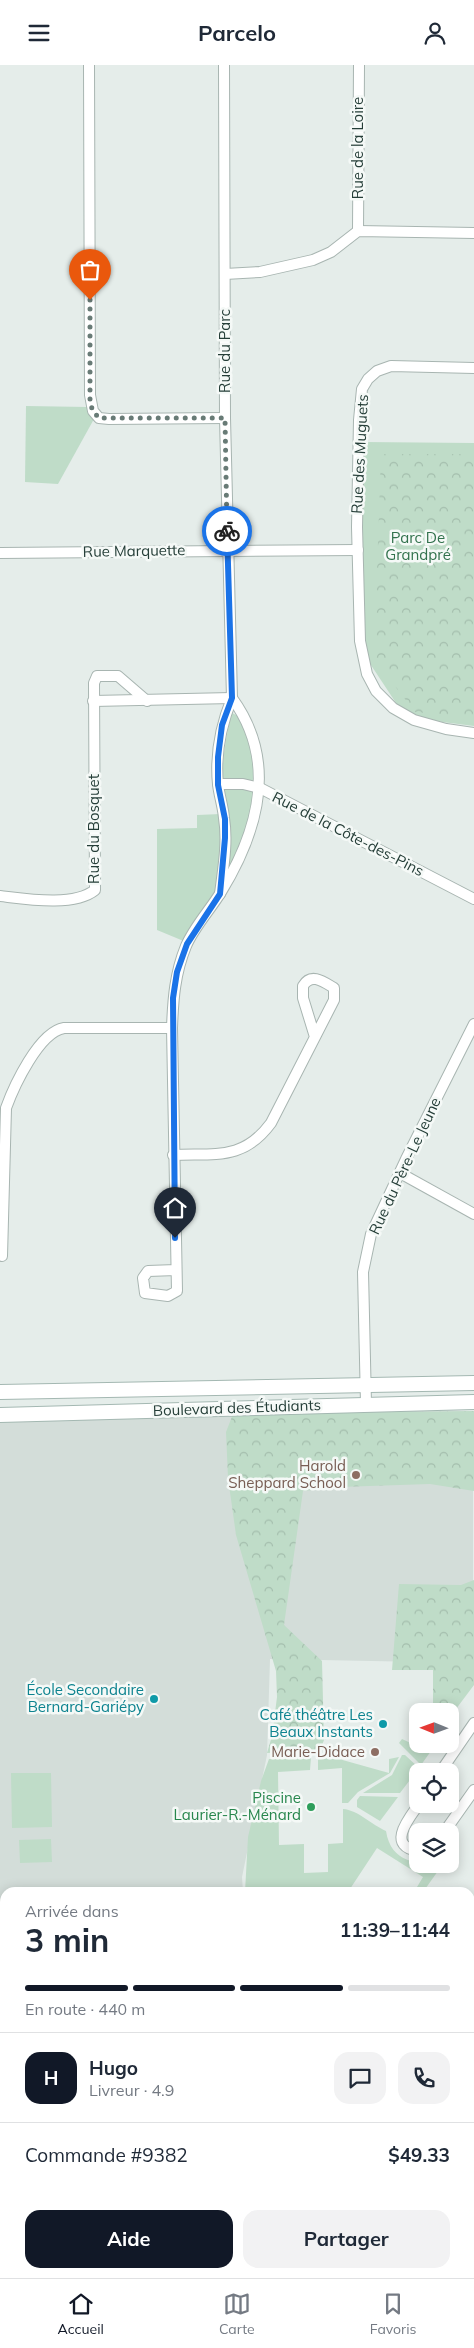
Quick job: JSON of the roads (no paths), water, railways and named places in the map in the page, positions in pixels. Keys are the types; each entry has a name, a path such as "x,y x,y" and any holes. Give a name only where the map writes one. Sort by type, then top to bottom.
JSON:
{"street":[{"path":"89,65 90,403 93,411 99,418 109,419 225,418"},
{"name":"Rue du Parc","path":"220,894 225,819 218,785 220,736 225,715 232,698 225,418 224,65"},
{"name":"Rue de la Loire","path":"358,231 359,65"},
{"path":"225,274 260,272 313,260 331,252 358,231 474,233"},
{"name":"Rue des Muguets","path":"474,368 391,366 378,371 368,379 362,389 359,420 358,549 360,641 367,674 376,691 393,708 414,720 439,727 474,733"},
{"name":"Rue Marquette","path":"0,553 358,549"},
{"name":"Rue du Bosquet","path":"0,896 32,900 71,899 89,895 95,891 92,701 94,683 97,676 110,674 123,679 146,701"},
{"path":"92,701 232,698"},
{"name":"Rue du Parc","path":"176,1270 172,1028 174,987 187,944 235,868 252,826 260,789 257,754 244,714 232,698"},
{"name":"Rue de la Côte-des-Pins","path":"218,785 243,784 260,789 474,899"},
{"path":"173,1155 226,1153 244,1149 263,1133 271,1123 334,1001 336,993 334,988 317,978 310,979 303,986 304,998 315,1037"},
{"name":"Rue du Père-Le Jeune","path":"366,1404 363,1272 372,1234 474,1024"},
{"path":"2,1256 6,1108 15,1087 41,1044 51,1033 64,1028 172,1028"},
{"path":"400,1173 474,1214"},
{"name":"Boulevard des Étudiants","path":"0,1392 474,1383"},
{"name":"Boulevard des Étudiants","path":"0,1415 474,1402"},
{"path":"446,1763 474,1723"},
{"path":"451,1823 474,1790"},
{"path":"409,1848 402,1842 401,1835 402,1829 413,1813"}],"place":[{"name":"Harold Sheppard School","path":"356,1475"},
{"name":"École Secondaire Bernard-Gariépy","path":"154,1699"},
{"name":"Café théâtre Les Beaux Instants","path":"383,1724"},
{"name":"Marie-Didace","path":"375,1752"},
{"name":"Piscine Laurier-R.-Ménard","path":"311,1807"}],"park label":[{"name":"Parc De Grandpré","path":"418,546"}]}
